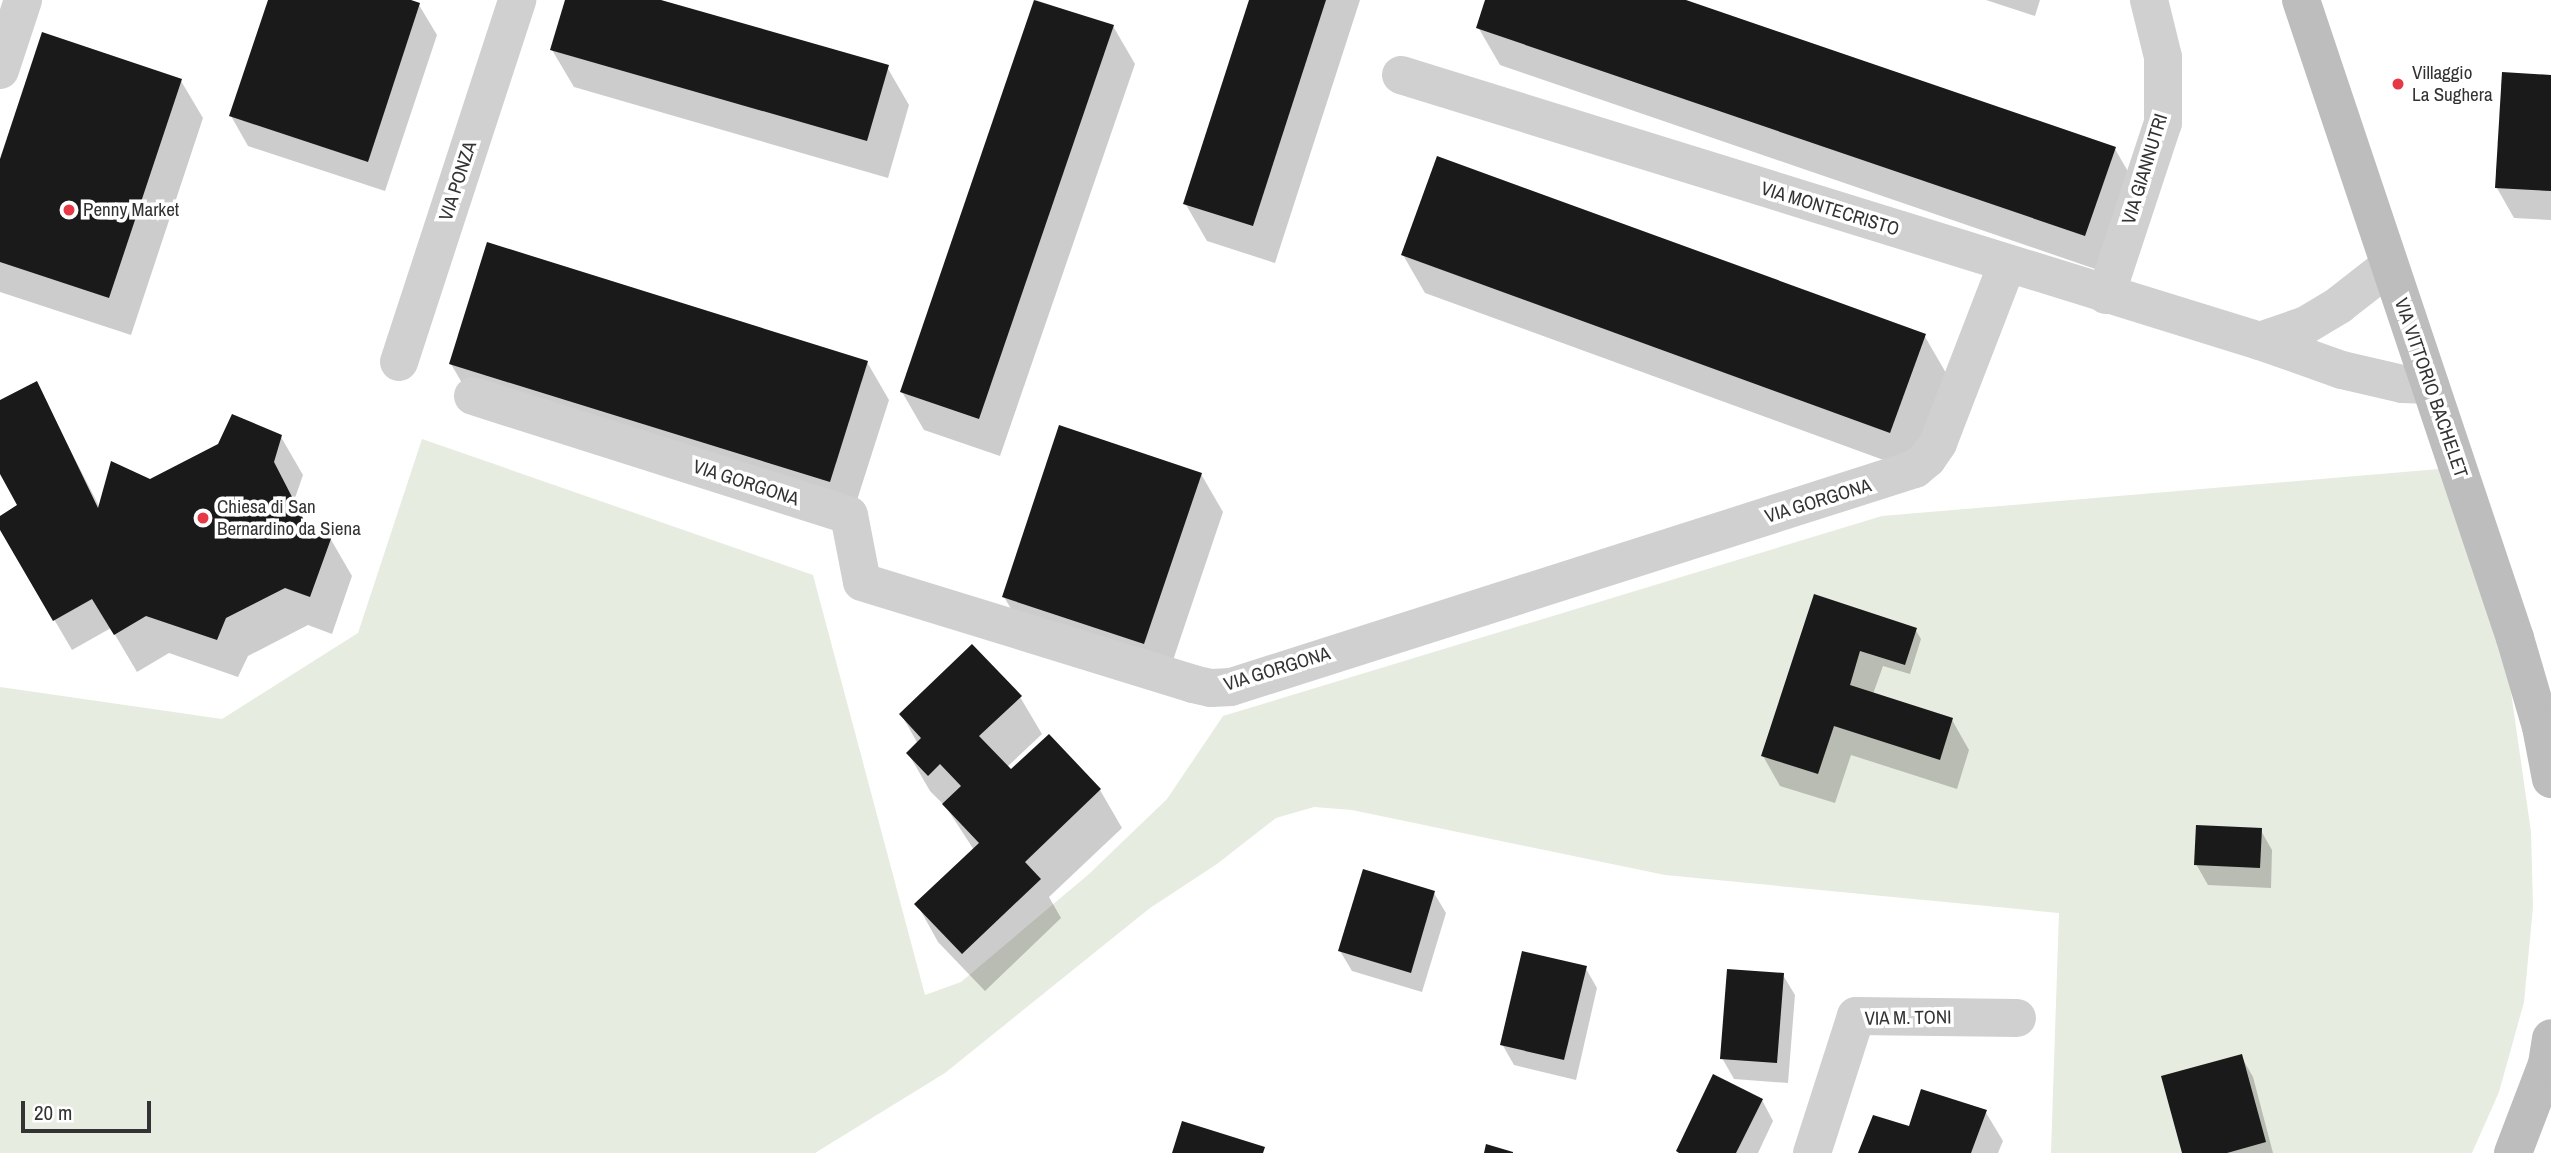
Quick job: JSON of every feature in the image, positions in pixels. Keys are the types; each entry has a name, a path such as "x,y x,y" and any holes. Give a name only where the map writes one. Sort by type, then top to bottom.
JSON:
{"street":[{"path":"0,71 23,0"},
{"name":"VIA PONZA","path":"399,362 517,0"},
{"name":"VIA GIANNUTRI","path":"2106,295 2163,122 2163,57 2149,0"},
{"name":"VIA VITTORIO BACHELET","path":"2301,0 2515,638 2541,727 2551,779"},
{"name":"VIA MONTECRISTO","path":"1401,75 2260,341 2342,370 2402,384 2430,385"},
{"name":"VIA GORGONA","path":"473,396 849,515 862,582 1193,684 1221,687 1915,469 1927,460 1938,443 2007,264"},
{"path":"2260,341 2306,325 2339,305 2389,266"},
{"name":"VIA M. TONI","path":"1812,1153 1856,1016 2017,1018"},
{"path":"2513,1153 2547,1064 2551,1038"}],"shaded area":[{"path":"422,439 813,575 925,995 961,982 1089,874 1167,799 1223,716 1882,516 2439,469 2504,643 2531,832 2533,907 2524,1002 2499,1092 2472,1153 2051,1153 2059,913 1665,875 1352,810 1314,807 1276,818 1217,864 1150,908 945,1073 815,1153 0,1153 0,687 222,719 358,633"}],"building":[{"path":"268,0 411,0 420,3 368,162 229,116"},
{"path":"565,0 661,0 889,65 867,141 550,50"},
{"path":"1034,0 1114,25 979,419 900,392"},
{"path":"1249,0 1326,0 1253,226 1183,204"},
{"path":"1485,0 1686,0 2116,147 2085,236 1476,28"},
{"name":"Penny Market","path":"42,32 182,79 109,298 0,262 0,159"},
{"path":"2502,72 2551,75 2551,191 2495,188"},
{"path":"1437,156 1926,334 1890,433 1401,255"},
{"path":"487,242 868,361 830,482 449,364"},
{"name":"Chiesa di San Bernardino da Siena","path":"37,381 98,508 111,461 150,479 218,444 232,414 282,435 274,462 308,528 332,536 310,597 285,588 226,618 217,640 146,616 114,635 92,599 53,621 0,530 0,516 17,505 0,474 0,400"},
{"path":"1059,425 1202,473 1144,644 1002,597"},
{"path":"1814,594 1917,628 1905,665 1860,651 1850,685 1953,718 1940,760 1834,726 1818,774 1761,756"},
{"path":"972,644 1022,696 979,736 1011,769 1049,734 1101,789 1025,862 1041,879 962,954 914,904 979,843 942,804 961,786 940,764 928,776 906,753 921,738 899,714"},
{"path":"2196,825 2262,828 2260,868 2194,865"},
{"path":"1363,869 1435,891 1411,973 1338,951"},
{"path":"1522,951 1587,966 1564,1060 1500,1045"},
{"path":"1727,969 1784,973 1777,1063 1720,1059"},
{"path":"2242,1054 2266,1142 2227,1153 2182,1153 2161,1076"},
{"path":"1713,1074 1763,1099 1736,1153 1679,1153 1676,1151"},
{"path":"1921,1089 1987,1110 1971,1153 1858,1153 1873,1115 1909,1126"},
{"path":"1182,1121 1265,1147 1263,1153 1172,1153"},
{"path":"1486,1144 1513,1152 1513,1153 1484,1153"}],"place":[{"name":"Villaggio La Sughera","path":"2398,84"},
{"name":"Penny Market","path":"69,210"},
{"name":"Chiesa di San Bernardino da Siena","path":"203,518"}]}
